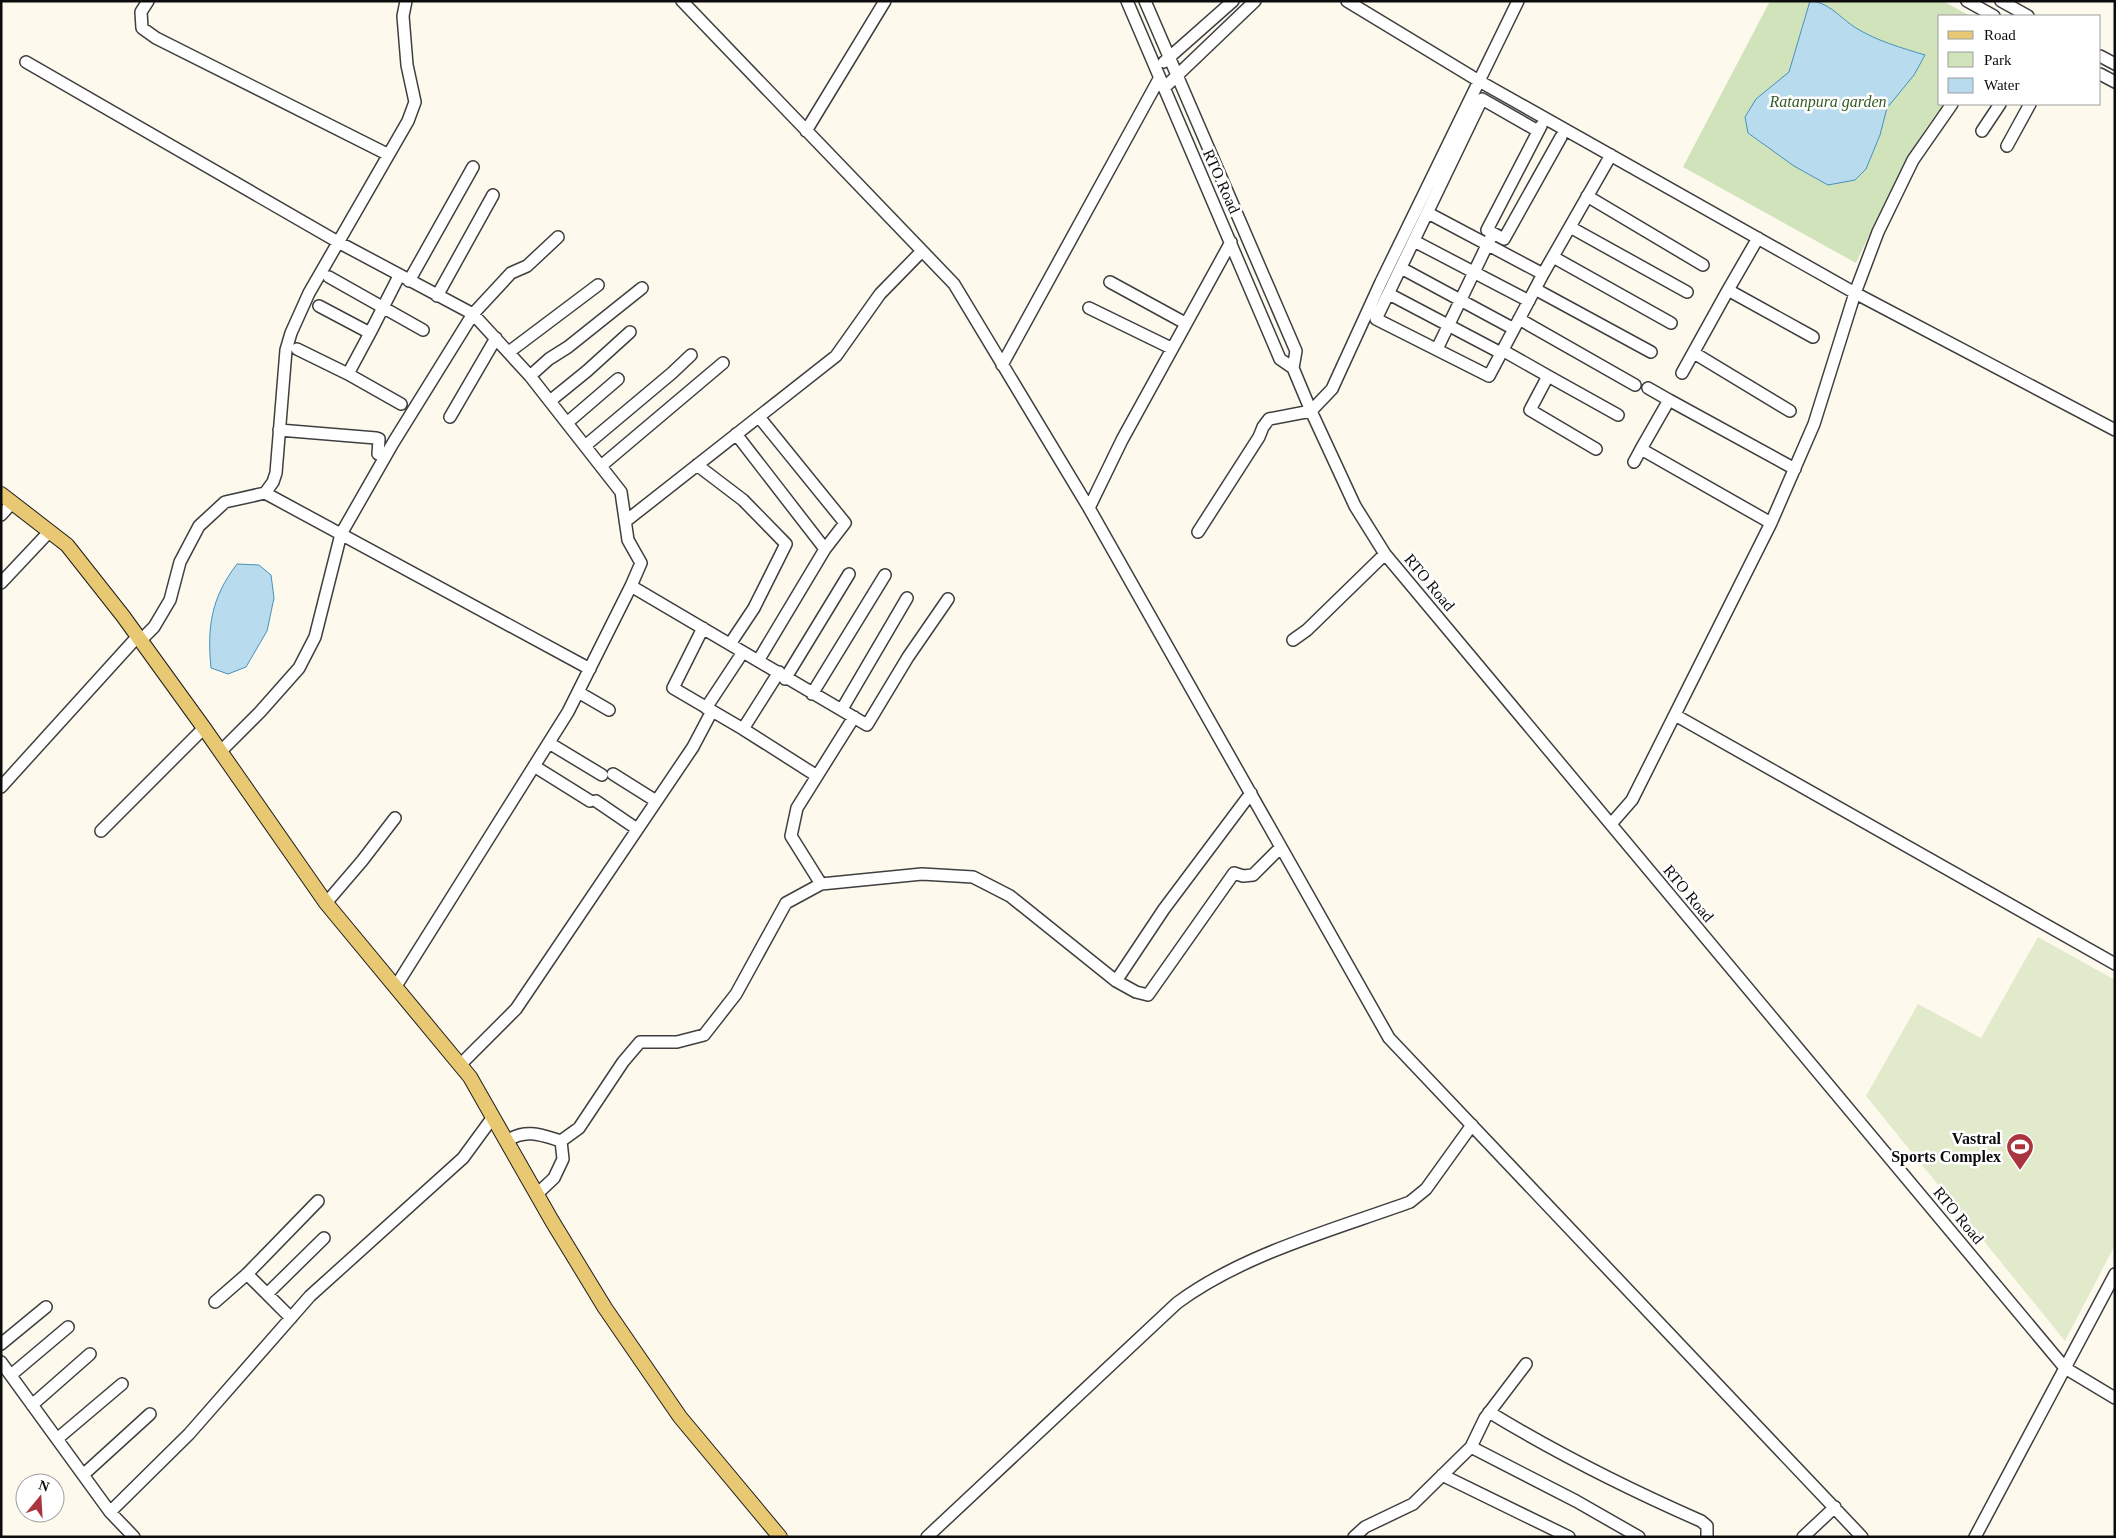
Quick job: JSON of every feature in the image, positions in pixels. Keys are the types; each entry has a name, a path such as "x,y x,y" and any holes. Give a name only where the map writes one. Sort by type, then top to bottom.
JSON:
{"main road":[{"path":"1,494 67,545 139,638 326,903 470,1077 605,1308 680,1417 780,1537"}],"street":[{"path":"148,1 141,12 142,28 156,38 387,154"},
{"path":"1,787 139,638 154,627 170,600 180,562 199,526 225,502 265,493 274,482 286,350 291,333 338,242 408,120 415,102 406,65 403,16 406,1"},
{"path":"682,1 954,284 1088,508 1389,1038 1862,1537"},
{"path":"806,131 885,1"},
{"name":"RTO Road","path":"1127,1 1280,359 1293,368 1355,506 1385,554 2066,1368 2115,1398"},
{"name":"RTO Road","path":"1145,1 1296,351 1293,368"},
{"path":"1002,365 1160,79 1169,58 1233,1"},
{"path":"1160,79 1176,75 1256,1"},
{"path":"1347,1 1480,81 1855,293 2115,430"},
{"path":"1198,532 1259,437 1262,427 1270,419 1311,411 1332,389 1381,282 1518,1"},
{"path":"1967,1 1992,15"},
{"path":"2001,1 2021,11"},
{"path":"2101,57 2115,64"},
{"path":"26,62 338,242 473,314 530,376 568,422 621,492 628,540 641,563 631,586 578,692 549,743 396,986"},
{"path":"2101,75 2115,82"},
{"path":"1538,131 1482,99 1376,319 1489,376 1552,257 1611,155"},
{"path":"1611,824 1632,800 1771,523 1814,424 1855,293 1878,232 1912,160 1951,105"},
{"path":"1982,131 1999,105"},
{"path":"2007,146 2029,105"},
{"path":"1545,118 1486,230 1504,239 1562,137"},
{"path":"1200,170 1215,165"},
{"path":"348,374 383,307 404,278 473,167"},
{"path":"437,296 493,195"},
{"path":"1587,196 1703,265"},
{"path":"1428,213 1543,274"},
{"path":"1570,227 1687,292"},
{"path":"1437,349 1493,233"},
{"path":"220,752 260,712 299,668 315,637 341,534 392,443 473,314 511,273 527,266 558,238"},
{"path":"1682,373 1758,238"},
{"path":"1414,241 1529,301"},
{"path":"1088,508 1171,348 1231,242"},
{"path":"626,521 836,356 880,294 922,252"},
{"path":"1552,257 1670,324"},
{"path":"1401,268 1461,300 1516,324 1635,385"},
{"path":"329,277 423,330"},
{"path":"1110,282 1185,323"},
{"path":"509,352 598,285"},
{"path":"530,376 549,359 568,347 642,288"},
{"path":"1535,289 1651,352"},
{"path":"1728,290 1813,337"},
{"path":"1389,294 1502,351 1618,415"},
{"path":"319,306 370,333"},
{"path":"1089,308 1171,348"},
{"path":"550,401 587,372 630,332"},
{"path":"450,417 496,338"},
{"path":"297,349 348,374 401,404"},
{"path":"1694,353 1790,411"},
{"path":"585,446 691,355"},
{"path":"601,466 723,363"},
{"path":"1548,376 1530,410 1596,449"},
{"path":"568,422 618,379"},
{"path":"1648,388 1795,469"},
{"path":"1634,462 1669,400"},
{"path":"758,417 845,523 825,549 758,661"},
{"path":"279,430 376,438 380,443 378,454"},
{"path":"736,434 825,549"},
{"path":"1641,449 1771,523"},
{"path":"698,465 743,500 786,544 754,608 730,644"},
{"path":"265,493 590,669"},
{"path":"1,515 12,503"},
{"path":"1,583 49,532"},
{"path":"1293,640 1307,630 1385,554"},
{"path":"742,729 782,676 849,574"},
{"path":"812,694 885,575"},
{"path":"631,586 867,725 908,657 948,599"},
{"path":"842,709 907,598"},
{"path":"703,628 673,688 817,776"},
{"path":"460,1065 516,1009 693,747 709,709 743,652"},
{"path":"578,692 609,710"},
{"path":"1675,715 2115,964"},
{"path":"821,884 791,836 798,808 854,717"},
{"path":"101,831 204,728"},
{"path":"549,743 656,801"},
{"path":"534,766 637,829"},
{"path":"1116,981 1164,909 1251,793"},
{"path":"326,903 395,818"},
{"path":"561,1141 578,1128 623,1062 640,1042 677,1042 704,1035 736,994 786,903 821,884 922,874 973,877 1010,896 1116,981 1136,992 1148,995 1234,873 1244,876 1253,875 1281,847"},
{"path":"110,1512 190,1434 310,1296 463,1158 494,1117"},
{"path":"927,1537 1177,1303 1200,1286 1270,1253 1410,1202 1426,1189 1472,1125"},
{"path":"507,1141 516,1134 536,1133 561,1141"},
{"path":"537,1194 554,1178 564,1159 561,1141"},
{"path":"215,1302 247,1274 318,1201"},
{"path":"267,1294 324,1238"},
{"path":"247,1274 291,1318"},
{"path":"1975,1537 2115,1274"},
{"path":"1,1344 46,1307"},
{"path":"11,1375 68,1327"},
{"path":"32,1405 90,1354"},
{"path":"1,1362 110,1512 134,1537"},
{"path":"1354,1537 1366,1527 1413,1504 1471,1447 1489,1412 1526,1364"},
{"path":"57,1439 122,1384"},
{"path":"1489,1412 1571,1459 1629,1489 1701,1521 1707,1526 1708,1537"},
{"path":"83,1475 150,1414"},
{"path":"1471,1447 1576,1501 1639,1537"},
{"path":"1442,1475 1569,1537"},
{"path":"1803,1537 1835,1507"}],"green space":[{"name":"Ratanpura garden","path":"1770,1 1943,1 1968,15 1938,15 1938,105 1943,105 1930,122 1906,161 1856,263 1683,167"},
{"name":"Vastral Sports Complex","path":"2038,937 2115,980 2115,1245 2065,1341 1866,1096 1918,1004 1981,1038"}],"water":[{"path":"1810,1 1829,7 1856,28 1872,37 1925,55 1914,75 1887,108 1880,135 1866,169 1855,180 1828,185 1794,166 1748,133 1745,117 1756,99 1789,72"},
{"path":"237,564 259,565 271,575 274,598 267,631 246,667 228,674 211,668 211,626 216,601 221,589"}],"place":[{"name":"Vastral Sports Complex","path":"2020,1171"}]}
